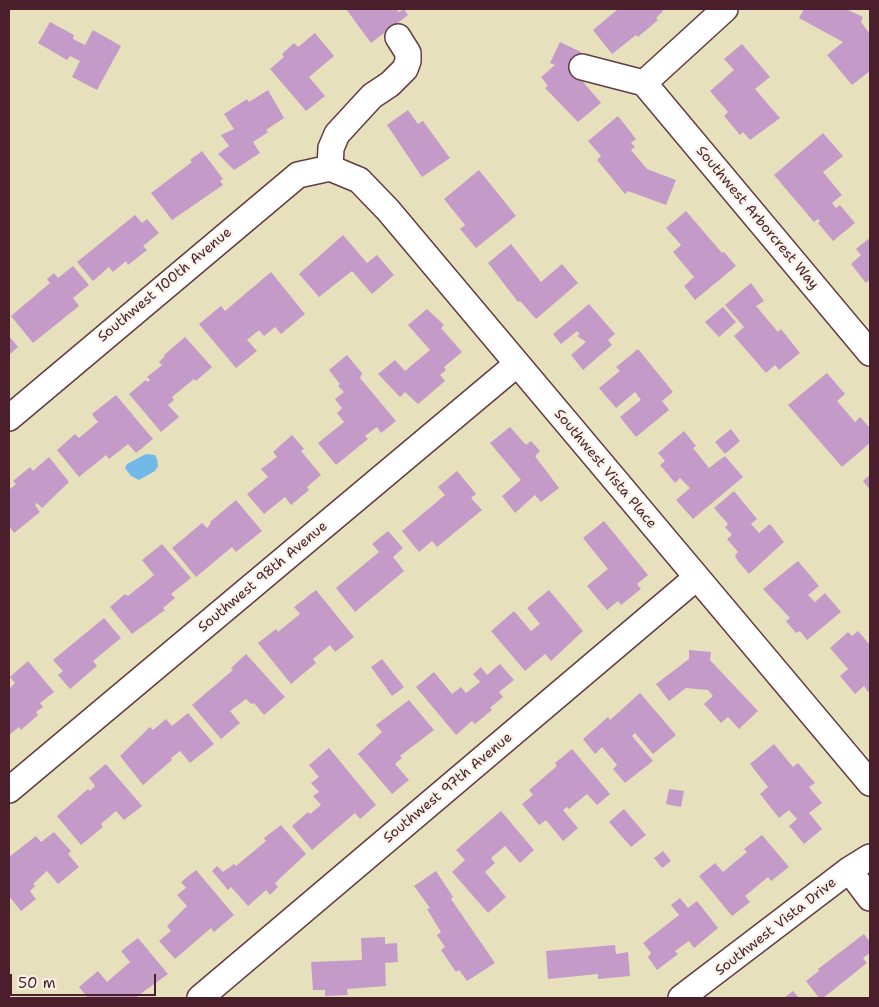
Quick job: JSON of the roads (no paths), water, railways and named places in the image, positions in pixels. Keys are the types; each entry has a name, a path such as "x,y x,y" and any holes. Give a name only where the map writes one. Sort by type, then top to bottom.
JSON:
{"street":[{"path":"582,66 644,83 725,9"},
{"path":"330,168 331,148 337,134 372,96 390,84 405,69 408,53 398,37"},
{"name":"Southwest Arborcrest Way","path":"644,83 870,353"},
{"name":"Southwest Vista Place","path":"330,168 359,180 388,210 870,783"},
{"name":"Southwest 100th Avenue","path":"9,418 298,175 330,168"},
{"name":"Southwest 98th Avenue","path":"9,790 516,364"},
{"name":"Southwest 97th Avenue","path":"200,998 696,578"},
{"name":"Southwest Vista Drive","path":"681,998 848,870 870,857"},
{"path":"848,870 870,898"}],"water":[{"path":"146,454 155,455 158,466 155,471 139,480 131,476 125,468 127,464"}]}
